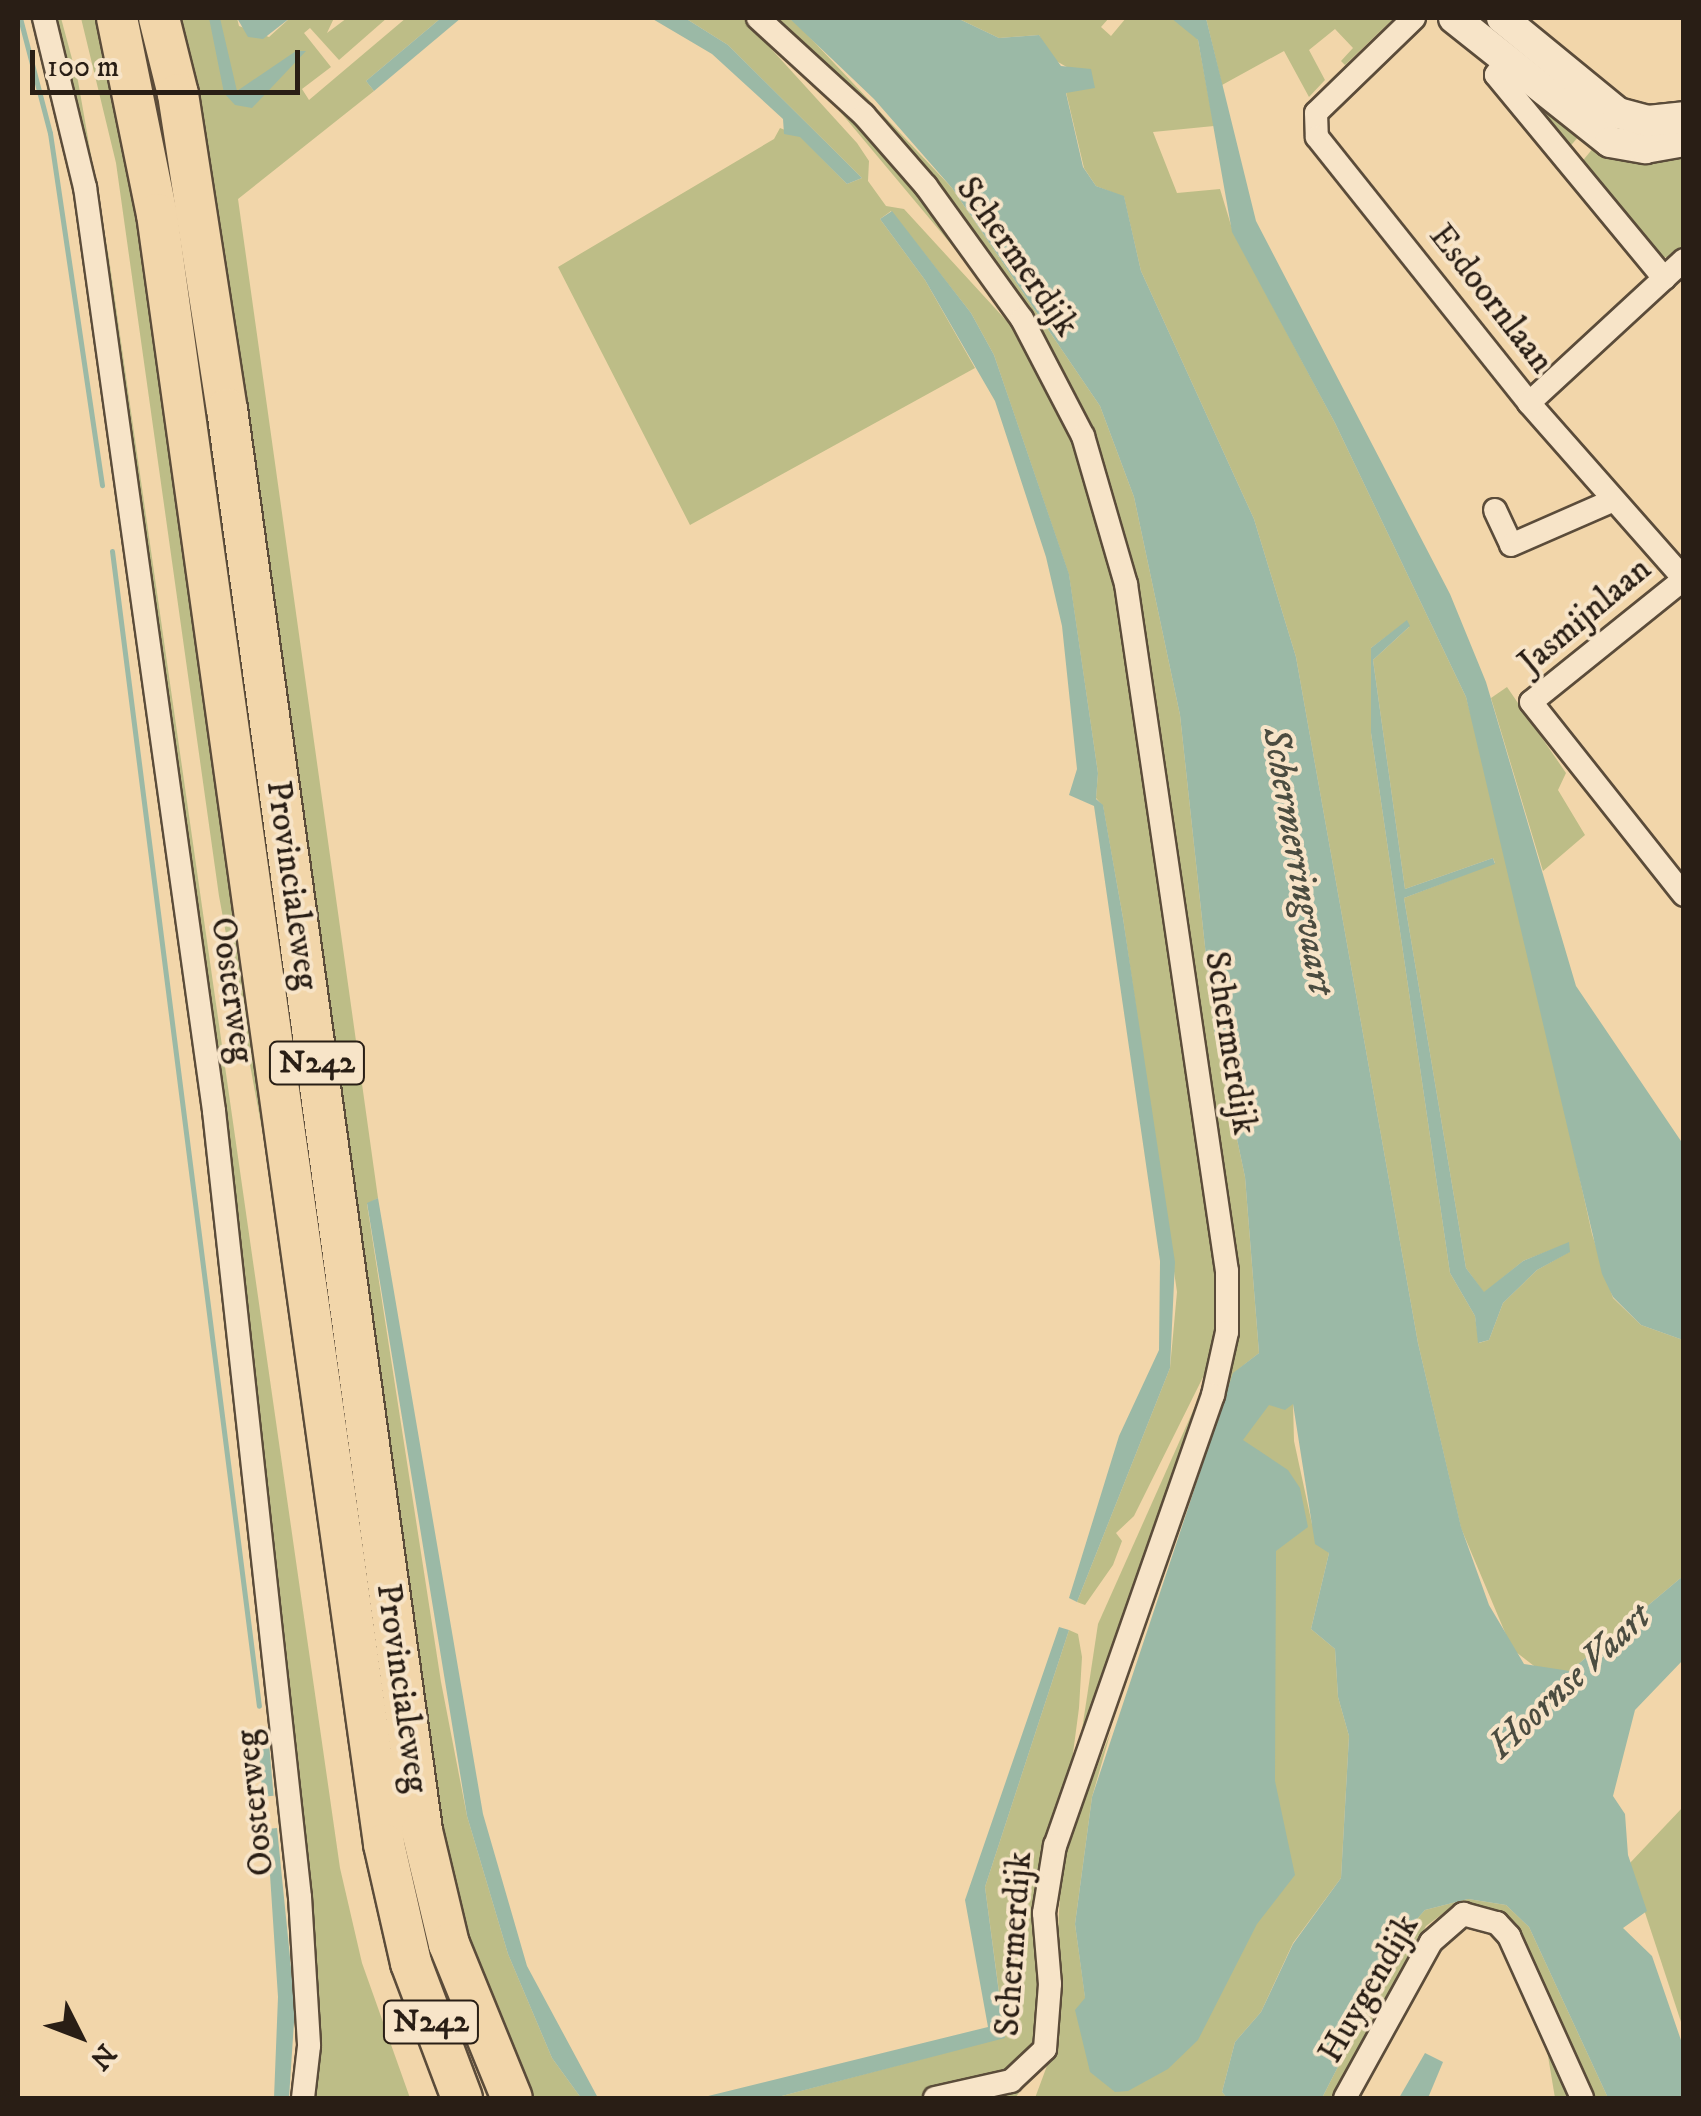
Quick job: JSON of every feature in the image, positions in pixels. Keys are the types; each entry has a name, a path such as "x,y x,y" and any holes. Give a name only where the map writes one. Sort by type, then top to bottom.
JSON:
{"highway":[{"name":"Provincialeweg","path":"117,18 158,214 384,1844 411,1964 462,2098"},
{"name":"Provincialeweg","path":"159,18 181,111 224,389 422,1831 471,2009 512,2098"}],"street":[{"name":"Oosterweg","path":"44,18 84,187 214,1112 300,1896 309,2046 303,2098"},
{"name":"Schermerdijk","path":"758,18 864,115 926,186 1022,319 1083,436 1126,584 1227,1271 1227,1332 1213,1395 1055,1845 1044,1914 1050,1984 1045,2049 1010,2080 936,2098"},
{"name":"Esdoornlaan","path":"1414,18 1316,114 1317,137 1529,403 1683,579"},
{"path":"1454,18 1610,142 1644,148 1684,141"},
{"path":"1502,18 1618,112 1648,121 1684,117"},
{"path":"1506,62 1496,75 1664,278"},
{"path":"1529,403 1684,260"},
{"path":"1495,510 1511,545 1614,500"},
{"name":"Jasmijnlaan","path":"1683,579 1532,702 1684,895"},
{"name":"Huygendijk","path":"1345,2098 1431,1942 1463,1914 1497,1924 1509,1936 1582,2098"}],"green space":[{"path":"52,18 61,18 78,81 109,258 340,1868 362,1963 410,2098 312,2098 300,1811"},
{"path":"81,18 101,18 134,158 274,1195 219,896 116,163"},
{"path":"177,18 237,18 239,26 269,37 290,18 334,18 327,33 347,18 387,18 339,60 310,28 304,33 331,67 302,89 309,100 406,18 441,18 366,81 374,91 238,199 378,1198 367,1204 441,1682 467,1816 508,1954 552,2058 581,2098 529,2098 446,1895"},
{"path":"685,18 743,18 857,143 869,161 868,181 886,206 904,209 1037,354 1108,532 1224,1313 1211,1361 1134,1516 1116,1533 1122,1541 1113,1565 1085,1605 1077,1602 1170,1368 1177,1292 1123,918 1103,806 1096,798 1098,773 1069,575 994,355 971,313 891,211 880,219 925,280 975,368 690,525 558,267 774,139 780,128 800,136 847,184 862,178 728,45"},
{"path":"765,18 789,18 801,28 952,188 1100,406 1134,497 1180,715 1214,1030 1245,1177 1259,1353 1240,1368 1229,1399 1293,1404 1294,1441 1312,1524 1329,1553 1311,1629 1335,1649 1338,1697 1349,1736 1341,1878 1293,1943 1261,2012 1235,2042 1222,2092 1227,2098 1035,2098 1051,2055 1062,1858 1111,1731 1092,1797 1075,1924 1085,1997 1239,1328 1233,1233 1200,1011 1110,504 997,274"},
{"path":"957,18 1109,18 1101,27 1111,36 1126,18 1171,18 1190,28 1198,40 1214,126 1153,132 1177,193 1220,189 1233,232 1335,423 1466,697 1508,852 1592,1234 1613,1298 1641,1325 1683,1340 1683,1576 1570,1671 1542,1672 1512,1649 1461,1528 1418,1343 1296,657 1254,519 1141,271 1124,197 1096,186 1084,168 1066,92 1072,70 1051,58 1039,35 999,38","holes":["1407,621 1409,627 1373,660 1405,889 1493,858 1495,863 1404,898 1466,1268 1484,1293 1523,1261 1569,1243 1569,1252 1537,1270 1503,1303 1489,1340 1479,1343 1475,1316 1450,1273 1371,733 1371,648"]},
{"path":"1206,18 1394,18 1345,65 1341,61 1353,48 1335,29 1309,50 1325,80 1309,97 1284,51 1222,85"},
{"path":"783,51 862,120 1022,329 837,108"},
{"path":"1514,82 1579,136 1567,150"},
{"path":"1594,147 1683,154 1683,248 1673,258 1656,256 1580,164"},
{"path":"1507,687 1566,773 1558,790 1585,835 1543,871 1491,698"},
{"path":"1205,1384 1075,1776 1098,1624"},
{"path":"1069,1630 1078,1634 1082,1657 1079,1708 1030,2078 1015,2098 774,2098 1005,2037 985,1887"},
{"path":"1683,1807 1683,2028 1629,1864"},
{"path":"1468,1899 1506,1905 1529,1927 1608,2098 1592,2098 1521,1934 1505,1916 1478,1907 1445,1912 1426,1926 1339,2098 1322,2098 1409,1928 1425,1910"},
{"path":"1546,2044 1576,2098 1555,2098"}],"water":[{"path":"209,18 220,18 237,91 296,51 306,51 252,108 235,105 224,93"},
{"path":"237,18 290,18 263,39 248,37"},
{"path":"441,18 461,18 374,91 366,81"},
{"path":"651,18 685,18 728,45 862,178 847,184 800,137 784,134 783,119 712,54"},
{"path":"789,18 957,18 999,38 1039,35 1061,66 1091,69 1095,88 1066,93 1083,167 1096,186 1124,196 1141,271 1254,519 1296,657 1418,1343 1461,1527 1489,1605 1524,1664 1570,1671 1683,1576 1683,1660 1635,1710 1613,1796 1625,1814 1628,1855 1647,1911 1623,1928 1652,1956 1683,2046 1683,2098 1608,2098 1529,1927 1506,1905 1468,1899 1425,1910 1409,1928 1322,2098 1227,2098 1222,2092 1235,2042 1261,2012 1293,1944 1341,1878 1349,1736 1338,1697 1335,1649 1311,1629 1329,1553 1315,1544 1293,1404 1285,1410 1269,1405 1243,1440 1288,1470 1300,1488 1308,1527 1276,1551 1275,1781 1295,1875 1257,1924 1198,2040 1168,2069 1128,2091 1115,2092 1090,2072 1075,2010 1085,1998 1075,1924 1092,1797 1233,1373 1259,1353 1245,1177 1214,1030 1180,715 1134,497 1100,406 952,188 874,99"},
{"path":"1171,18 1206,18 1256,221 1450,594 1486,682 1576,986 1683,1144 1683,1340 1641,1325 1613,1297 1602,1274 1466,697 1335,423 1232,232 1198,40"},
{"path":"892,211 971,313 994,355 1069,574 1098,773 1096,799 1103,805 1123,918 1175,1262 1170,1368 1077,1602 1069,1598 1119,1436 1159,1350 1160,1261 1094,806 1069,795 1077,769 1062,626 1046,557 995,401 925,280 880,219"},
{"path":"1407,620 1410,626 1373,660 1405,889 1493,858 1495,864 1404,898 1466,1268 1484,1292 1523,1261 1569,1242 1570,1252 1537,1270 1503,1303 1489,1340 1478,1343 1475,1316 1450,1273 1371,733 1371,648"},
{"path":"378,1198 483,1814 527,1966 598,2098 581,2098 552,2058 508,1954 467,1816 367,1203"},
{"path":"1059,1627 1069,1630 985,1887 1005,2038 774,2098 700,2098 988,2027 965,1900"},
{"path":"269,1743 274,1796 263,1797 258,1744"},
{"path":"277,1828 295,2007 289,2098 274,2098 278,1997 267,1829"},
{"path":"1425,2053 1443,2062 1428,2098 1399,2098"}],"waterway":[{"path":"20,18 50,133 102,485"},
{"path":"112,551 259,1706"}],"water label":[{"name":"Schermerringvaart","path":"1297,861"},
{"name":"Hoornse Vaart","path":"1570,1682"}]}
